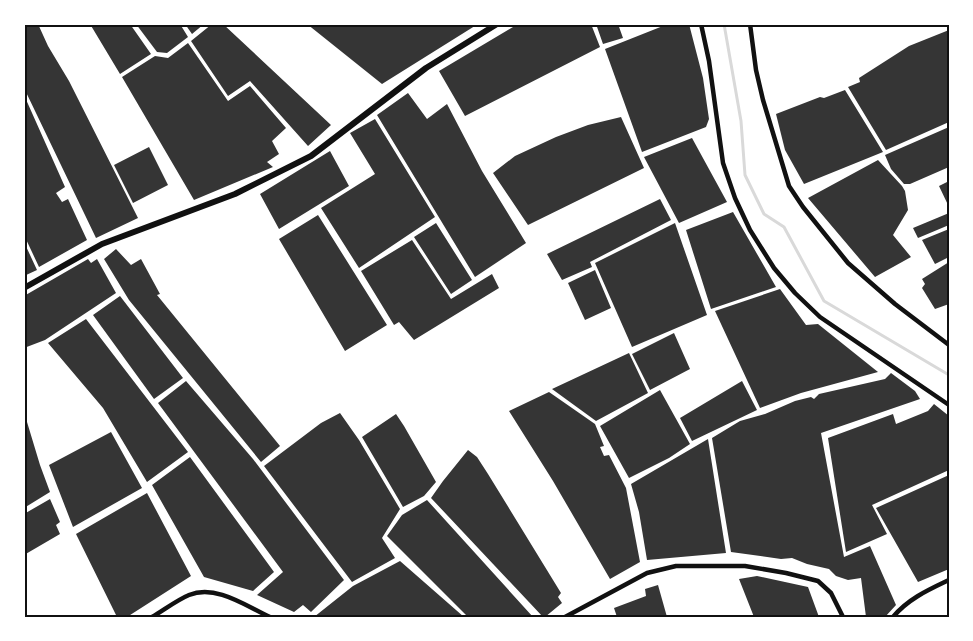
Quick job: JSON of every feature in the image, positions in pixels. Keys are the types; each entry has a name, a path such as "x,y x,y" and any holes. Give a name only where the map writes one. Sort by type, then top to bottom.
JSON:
{"street":[{"path":"24,288 102,244 235,194 311,156 426,68 497,24"},
{"path":"701,24 709,61 723,163 735,198 750,230 774,268 819,317 949,405"},
{"path":"750,24 756,70 763,100 789,186 803,207 848,262 894,304 949,345"},
{"path":"565,617 648,573 676,566 745,566 818,581 831,593 843,617"},
{"path":"893,617 918,595 949,580"},
{"path":"152,617 189,595 206,590 221,594 270,617"}],"building":[{"path":"24,24 38,24 138,218 96,238 24,88"},
{"path":"90,24 130,24 151,54 120,74"},
{"path":"136,24 180,24 188,37 167,53 157,52"},
{"path":"185,24 204,24 192,34"},
{"path":"212,24 223,24 331,125 308,146 250,81 228,96 191,41"},
{"path":"307,24 478,24 382,84"},
{"path":"518,24 591,24 600,47 465,116 439,71"},
{"path":"596,24 618,24 623,38 603,44"},
{"path":"668,24 689,24 703,78 709,119 706,127 642,152 605,49"},
{"path":"949,30 949,122 886,150 848,87 860,82 859,78 909,46"},
{"path":"188,43 228,101 250,86 286,128 272,141 279,154 267,162 273,167 194,200 122,77 155,56 168,58"},
{"path":"845,90 883,152 804,184 785,150 776,114"},
{"path":"408,93 427,119 447,104 482,171 526,243 475,277 377,115"},
{"path":"24,95 65,187 56,193 62,202 68,199 87,240 39,267 24,235"},
{"path":"621,117 644,168 528,225 493,173 515,156 556,137 588,125"},
{"path":"375,119 435,217 359,268 321,208 375,174 350,133"},
{"path":"949,127 949,167 910,184 904,184 891,169 885,155"},
{"path":"692,138 727,202 679,223 644,157"},
{"path":"149,147 168,185 133,203 114,165"},
{"path":"330,151 349,186 279,229 260,194"},
{"path":"878,160 905,191 908,210 893,235 911,257 875,277 808,198"},
{"path":"949,181 949,207 939,186"},
{"path":"660,199 671,220 590,262 592,267 562,280 547,254"},
{"path":"733,212 776,287 711,309 686,230"},
{"path":"949,213 949,225 918,238 913,228"},
{"path":"318,215 387,325 345,351 279,239"},
{"path":"436,223 472,280 451,294 414,237"},
{"path":"675,223 707,315 632,347 595,263"},
{"path":"949,229 949,257 935,264 922,240"},
{"path":"412,240 451,299 492,274 499,288 414,340 399,322 394,325 361,271"},
{"path":"24,242 37,270 24,276"},
{"path":"116,249 131,265 141,259 160,294 157,295 280,446 261,462 129,300 104,259"},
{"path":"88,259 91,263 97,259 116,293 45,340 24,348 24,296"},
{"path":"949,262 949,304 935,309 922,288 925,284 922,279"},
{"path":"595,270 611,308 585,320 568,283"},
{"path":"780,289 806,325 818,324 878,372 801,393 760,408 715,311"},
{"path":"120,296 183,378 154,399 93,315"},
{"path":"86,319 188,452 147,482 103,408 48,343"},
{"path":"674,333 690,369 650,390 632,354"},
{"path":"629,353 648,393 596,421 552,389"},
{"path":"891,373 915,391 920,399 821,433 844,557 870,546 896,605 885,617 866,617 861,578 848,580 836,576 829,569 792,558 781,559 731,552 712,438 740,421 765,414 795,401 811,397 814,399 819,394 885,379"},
{"path":"186,381 253,459 344,580 311,612 303,605 294,612 257,595 283,572 158,403"},
{"path":"742,381 757,410 692,441 680,418"},
{"path":"660,390 690,444 669,458 629,478 600,426"},
{"path":"549,392 595,424 604,446 600,447 604,456 609,455 626,488 640,562 610,579 509,411"},
{"path":"934,404 949,416 949,470 872,505 887,534 846,552 828,438 893,414 896,424 928,411"},
{"path":"24,412 50,492 24,508"},
{"path":"340,413 359,440 400,509 382,538 395,558 352,582 264,466 321,423"},
{"path":"396,414 436,482 424,496 403,507 362,437"},
{"path":"111,432 142,488 73,527 49,465"},
{"path":"708,439 726,553 647,560 639,512 631,484"},
{"path":"468,450 477,457 561,593 558,597 562,603 545,617 431,498"},
{"path":"190,457 274,572 253,591 204,577 152,485"},
{"path":"949,475 949,569 918,582 876,508"},
{"path":"147,493 191,576 127,617 117,617 76,534"},
{"path":"50,499 60,522 56,525 60,534 24,555 24,514"},
{"path":"427,500 533,617 468,617 387,536 402,515"},
{"path":"400,561 464,617 314,617 353,586"},
{"path":"757,576 808,587 819,617 754,617 739,579"},
{"path":"658,585 667,617 617,617 614,608 646,596 645,589"}],"waterway":[{"path":"724,24 741,121 745,175 764,214 784,227 824,301 949,375"}]}
